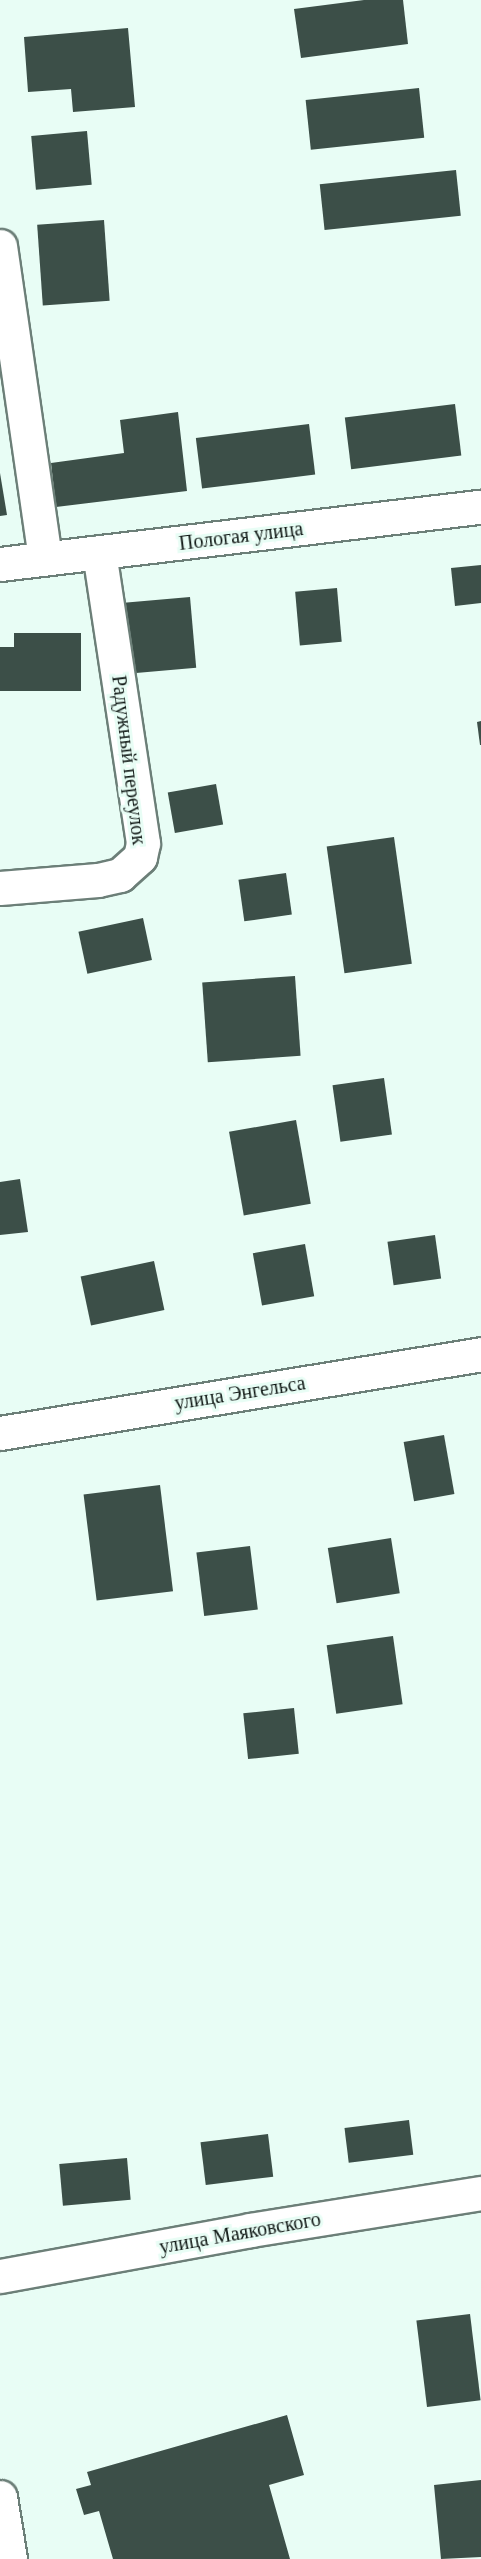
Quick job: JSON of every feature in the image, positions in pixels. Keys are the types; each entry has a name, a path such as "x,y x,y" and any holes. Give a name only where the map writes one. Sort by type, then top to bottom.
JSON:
{"street":[{"path":"0,246 45,558"},
{"name":"Пологая улица","path":"0,564 481,507"},
{"name":"Радужный переулок","path":"0,888 98,880 120,875 141,857 144,843 99,552"},
{"name":"улица Энгельса","path":"0,1433 481,1354"},
{"name":"улица Маяковского","path":"0,2276 239,2232 481,2193"},
{"path":"0,2497 10,2559"}],"building":[{"path":"364,0 403,0 408,44 301,58 294,9"},
{"path":"128,28 135,107 73,112 71,89 28,92 24,37"},
{"path":"419,88 424,138 311,150 306,100"},
{"path":"87,131 92,185 36,190 31,136"},
{"path":"456,170 461,216 325,230 320,184"},
{"path":"104,220 110,301 43,305 37,225"},
{"path":"455,404 461,456 351,469 345,418"},
{"path":"178,412 187,491 56,507 51,463 124,453 120,420"},
{"path":"309,424 315,475 202,489 196,438"},
{"path":"0,473 7,515 0,516"},
{"path":"481,565 481,603 455,606 451,568"},
{"path":"337,588 342,642 300,645 295,592"},
{"path":"190,597 196,668 127,674 121,603"},
{"path":"14,633 81,633 81,691 0,691 0,647 14,647"},
{"path":"481,721 481,745 480,745 477,722"},
{"path":"216,784 223,824 175,833 168,793"},
{"path":"394,837 412,964 344,973 327,846"},
{"path":"286,873 292,915 244,921 238,880"},
{"path":"143,918 152,960 87,974 78,932"},
{"path":"295,976 301,1056 208,1062 202,982"},
{"path":"384,1078 392,1134 340,1142 333,1085"},
{"path":"296,1120 311,1204 244,1216 229,1132"},
{"path":"20,1179 28,1232 0,1235 0,1182"},
{"path":"435,1235 441,1279 394,1285 387,1242"},
{"path":"305,1244 314,1296 262,1305 253,1253"},
{"path":"154,1261 164,1310 91,1326 81,1277"},
{"path":"444,1435 454,1494 414,1501 404,1442"},
{"path":"160,1485 173,1591 97,1601 84,1494"},
{"path":"391,1538 400,1593 337,1603 328,1548"},
{"path":"250,1546 258,1610 204,1616 196,1553"},
{"path":"393,1636 403,1704 336,1714 327,1645"},
{"path":"294,1708 299,1754 248,1759 243,1713"},
{"path":"409,2120 413,2155 349,2163 344,2128"},
{"path":"268,2134 273,2177 206,2185 201,2142"},
{"path":"127,2158 131,2200 63,2206 59,2164"},
{"path":"470,2314 481,2400 427,2407 416,2321"},
{"path":"287,2415 304,2475 269,2485 290,2559 113,2559 99,2511 84,2515 76,2489 91,2485 87,2472"},
{"path":"481,2480 481,2557 441,2559 434,2485"}]}
